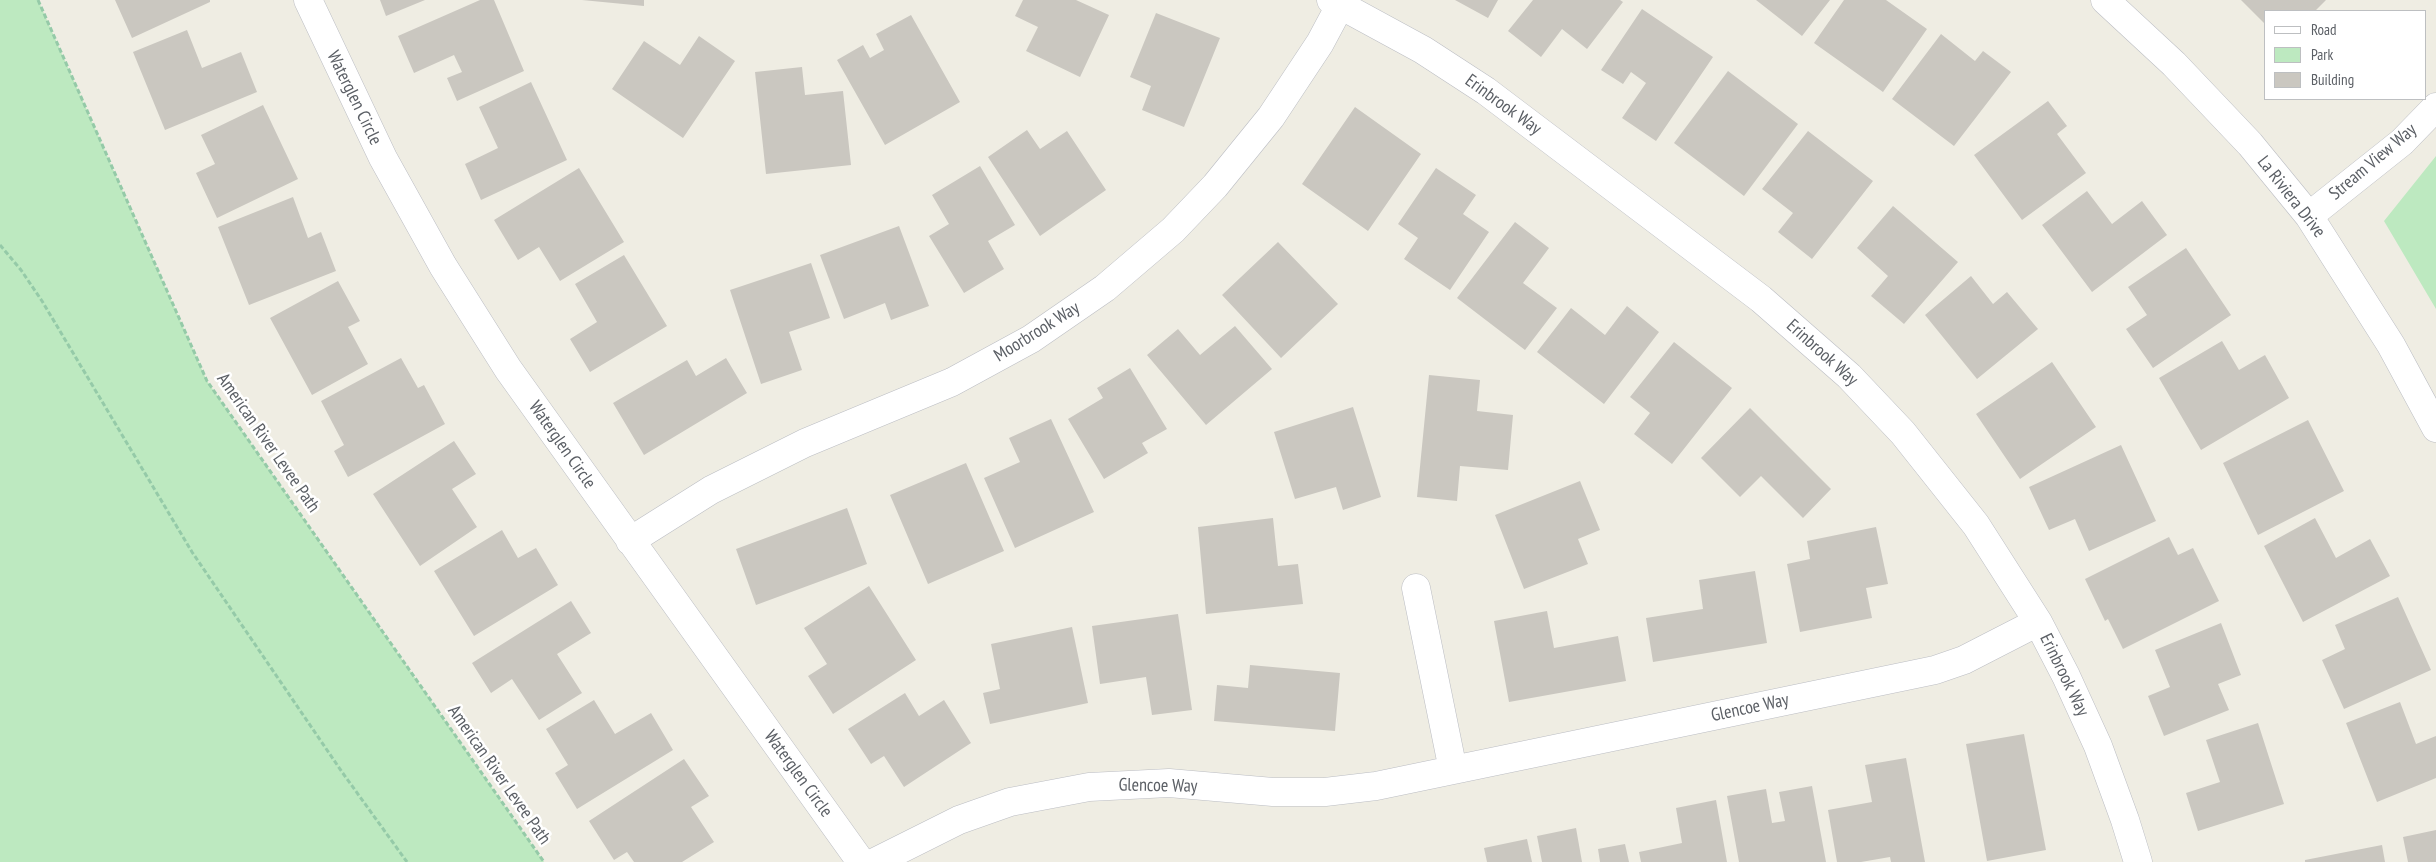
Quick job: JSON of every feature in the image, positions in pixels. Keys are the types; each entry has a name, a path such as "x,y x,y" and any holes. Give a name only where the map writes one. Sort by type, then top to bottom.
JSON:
{"street":[{"name":"Waterglen Circle","path":"308,0 383,158 443,266 508,369 861,862"},
{"name":"La Riviera Drive","path":"2105,0 2174,64 2250,144 2309,216 2391,345 2436,428"},
{"name":"Moorbrook Way","path":"630,541 711,490 805,443 952,382 1031,339 1105,288 1173,230 1214,186 1271,117 1320,43 1338,2"},
{"name":"Erinbrook Way","path":"1338,2 1423,50 1486,91 1761,298 1849,376 1903,433 1976,525 2038,622 2066,676 2098,746 2138,862"},
{"name":"Stream View Way","path":"2309,216 2402,142 2436,107"},
{"path":"1416,588 1453,770"},
{"name":"Glencoe Way","path":"875,862 959,820 1010,802 1088,786 1169,784 1273,792 1325,792 1376,786 1935,670 1964,660 2038,622"}],"path":[{"name":"American River Levee Path","path":"38,0 207,381 544,862"},
{"path":"0,245 21,270 42,302 192,552 342,772 407,862"}],"green space":[{"path":"0,0 38,0 207,381 544,862 0,862"},
{"path":"2436,156 2436,309 2384,221"}],"building":[{"path":"115,0 210,0 210,2 132,38"},
{"path":"380,0 425,0 386,16"},
{"path":"480,0 494,0 524,71 457,101 447,78 462,72 454,55 414,73 398,36"},
{"path":"582,0 644,0 644,6"},
{"path":"1023,0 1076,0 1109,15 1080,77 1026,51 1038,27 1015,16"},
{"path":"1455,0 1498,0 1488,18"},
{"path":"1533,0 1620,0 1623,2 1587,49 1562,29 1541,57 1508,31"},
{"path":"1756,0 1830,0 1802,36"},
{"path":"1844,0 1886,0 1927,29 1883,92 1814,43"},
{"path":"2241,0 2326,0 2316,10 2264,10 2264,23"},
{"path":"1642,9 1713,57 1656,141 1622,118 1646,83 1631,72 1623,84 1601,70"},
{"path":"1156,13 1220,38 1184,127 1142,110 1151,86 1130,77"},
{"path":"911,15 960,102 885,145 837,60 863,45 870,58 884,50 876,34"},
{"path":"187,30 202,68 241,52 257,92 165,130 133,52"},
{"path":"1941,34 1975,61 1983,51 2011,72 1954,146 1892,99"},
{"path":"699,36 735,61 683,138 612,89 644,41 680,65"},
{"path":"802,67 805,95 843,91 851,165 766,174 755,72"},
{"path":"1728,71 1798,124 1744,196 1674,143"},
{"path":"531,82 567,160 481,200 465,164 498,148 479,107"},
{"path":"2048,101 2067,126 2057,134 2086,173 2022,220 1974,155"},
{"path":"263,105 298,179 217,218 196,173 215,164 201,135"},
{"path":"1355,107 1421,154 1368,231 1302,184"},
{"path":"1027,130 1040,149 1067,131 1106,190 1040,236 988,157"},
{"path":"1808,131 1873,181 1812,259 1778,232 1793,213 1762,189"},
{"path":"980,166 1015,225 988,241 1004,269 964,293 929,236 949,224 932,195"},
{"path":"579,168 624,242 560,281 539,247 518,260 494,220"},
{"path":"1436,168 1476,195 1463,214 1489,232 1450,290 1404,259 1418,238 1398,224"},
{"path":"2087,191 2112,224 2142,201 2167,235 2092,292 2042,225"},
{"path":"293,197 308,238 321,232 336,271 249,305 218,227"},
{"path":"1893,206 1958,262 1904,324 1871,296 1888,276 1857,248"},
{"path":"1515,222 1549,248 1523,283 1557,308 1525,350 1457,298"},
{"path":"899,226 929,306 891,320 885,303 844,319 820,255"},
{"path":"1278,242 1338,304 1281,358 1222,295"},
{"path":"2186,248 2231,315 2153,368 2126,329 2147,315 2128,287"},
{"path":"624,255 667,326 590,372 570,339 597,322 575,284"},
{"path":"811,263 830,318 789,332 802,370 761,384 730,290"},
{"path":"1971,276 1993,304 2007,292 2038,329 1977,379 1925,315"},
{"path":"338,281 360,321 348,327 368,364 312,395 270,318"},
{"path":"1627,306 1659,332 1604,404 1537,352 1571,308 1605,335"},
{"path":"1235,326 1272,369 1206,425 1147,355 1178,329 1200,355"},
{"path":"2222,341 2239,370 2265,355 2289,398 2201,450 2159,378"},
{"path":"1674,342 1732,388 1672,464 1634,434 1650,413 1630,397"},
{"path":"401,358 418,388 424,385 445,424 348,477 334,451 344,445 321,401"},
{"path":"726,358 747,393 644,455 613,403 687,360 696,376"},
{"path":"2052,362 2096,427 2020,479 1976,414"},
{"path":"1130,368 1167,429 1142,443 1148,453 1104,479 1068,419 1103,398 1097,388"},
{"path":"1429,375 1480,380 1477,411 1513,415 1508,470 1460,466 1457,501 1417,497"},
{"path":"1353,407 1381,497 1343,510 1336,487 1295,499 1274,432"},
{"path":"1750,408 1831,489 1803,518 1761,476 1740,497 1701,458"},
{"path":"1051,419 1094,512 1015,548 984,478 1020,462 1009,438"},
{"path":"2308,420 2344,491 2258,535 2223,463"},
{"path":"454,441 476,474 452,489 477,527 420,566 373,494"},
{"path":"2121,445 2156,521 2089,551 2075,519 2049,530 2029,487"},
{"path":"966,463 1004,551 928,584 890,495"},
{"path":"1580,481 1600,530 1578,539 1588,564 1524,589 1495,515"},
{"path":"847,508 867,564 756,605 736,549"},
{"path":"1273,518 1278,566 1298,564 1303,604 1206,614 1198,527"},
{"path":"2315,518 2336,558 2370,539 2390,576 2303,622 2264,546"},
{"path":"1876,527 1888,584 1866,588 1872,618 1800,632 1787,564 1810,559 1807,541"},
{"path":"502,530 518,558 536,548 558,585 474,636 434,571"},
{"path":"2169,537 2178,555 2193,548 2219,601 2123,649 2108,619 2105,621 2085,579"},
{"path":"1755,571 1767,643 1653,662 1646,618 1703,609 1699,580"},
{"path":"869,586 916,660 833,714 808,676 827,664 804,628"},
{"path":"2398,597 2431,670 2344,709 2322,660 2345,649 2335,625"},
{"path":"571,601 591,633 557,654 582,693 539,720 512,679 491,693 472,663"},
{"path":"1547,611 1554,648 1618,636 1626,681 1509,702 1494,621"},
{"path":"1178,614 1192,710 1152,715 1146,677 1100,684 1092,626"},
{"path":"2221,623 2241,675 2218,684 2229,710 2164,736 2148,696 2170,687 2155,650"},
{"path":"1072,627 1088,703 990,724 983,693 1000,689 991,644"},
{"path":"1250,665 1340,673 1335,731 1214,721 1217,685 1248,688"},
{"path":"905,693 919,716 944,700 971,743 904,787 884,756 871,764 848,729"},
{"path":"594,700 615,734 651,713 673,750 577,809 555,773 568,765 546,729"},
{"path":"2400,702 2416,744 2436,736 2436,778 2377,802 2346,723"},
{"path":"2258,723 2284,804 2198,831 2186,793 2220,782 2206,740"},
{"path":"2024,734 2046,850 1987,861 1966,744"},
{"path":"1906,758 1925,862 1891,862 1890,857 1861,862 1837,862 1828,810 1872,802 1865,765"},
{"path":"684,759 709,796 691,807 714,842 682,862 634,862 627,852 614,860 589,821"},
{"path":"1812,786 1826,862 1739,862 1727,796 1766,789 1772,823 1785,821 1779,792"},
{"path":"1716,800 1727,862 1641,862 1639,852 1682,843 1676,808"},
{"path":"1576,828 1582,862 1542,862 1537,836"},
{"path":"2436,830 2436,862 2408,862 2403,837"},
{"path":"1527,839 1532,862 1487,862 1484,848"},
{"path":"1625,844 1629,862 1600,862 1598,849"},
{"path":"2382,845 2385,862 2305,862 2305,860"}]}
